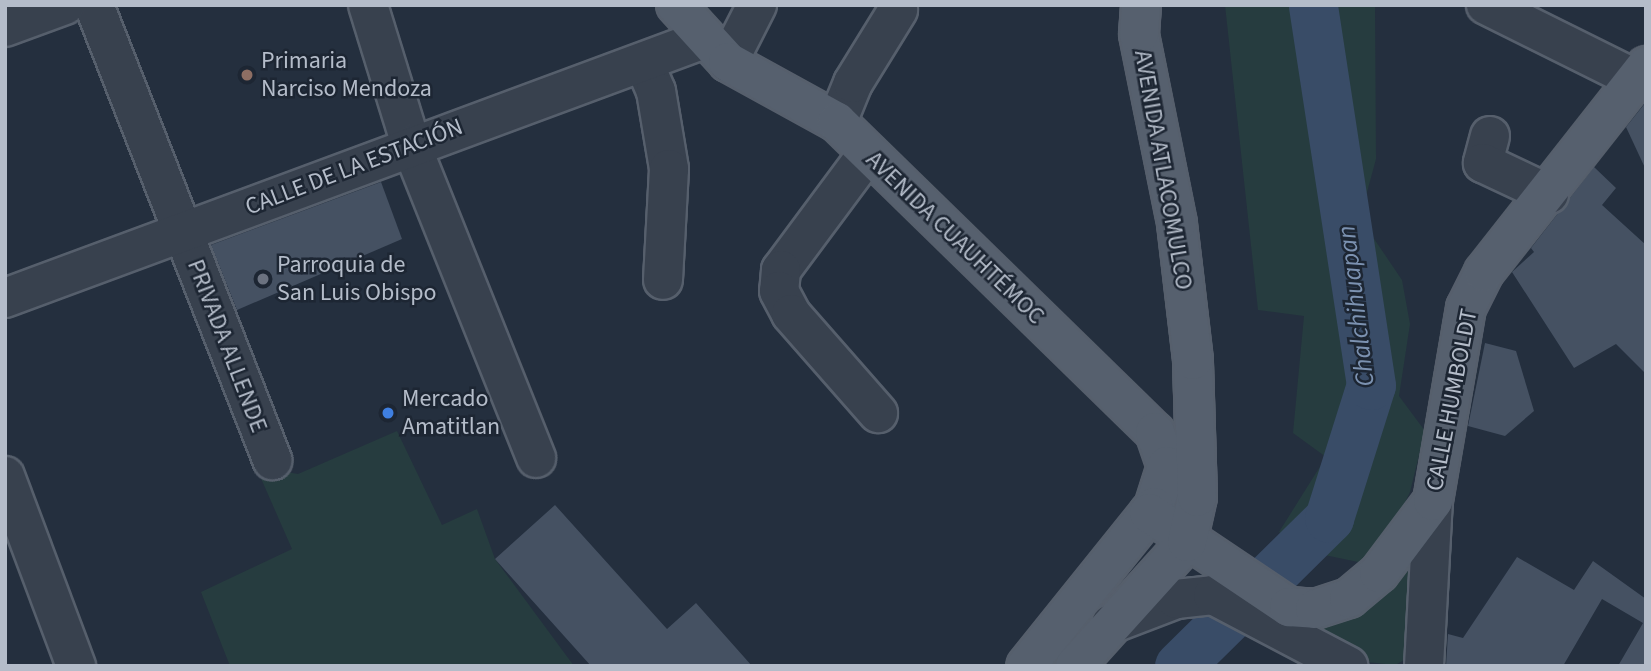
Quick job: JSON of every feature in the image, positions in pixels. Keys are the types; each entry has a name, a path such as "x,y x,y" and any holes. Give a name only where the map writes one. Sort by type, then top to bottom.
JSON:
{"main road":[{"name":"AVENIDA CUAUHTÉMOC","path":"676,5 716,51 837,122 1155,432 1167,466 1163,489 1149,513 1026,666"},
{"name":"AVENIDA ATLACOMULCO","path":"1141,5 1139,34 1177,223 1193,360 1197,496 1195,548"},
{"name":"CALLE HUMBOLDT","path":"1433,501 1466,308 1485,272 1549,194 1640,73"},
{"path":"1149,513 1281,618 1349,598 1379,573 1433,501"},
{"path":"1075,666 1111,624 1195,548"}],"street":[{"path":"5,27 65,5"},
{"name":"PRIVADA ALLENDE","path":"94,5 271,460"},
{"path":"368,5 411,145 536,458"},
{"path":"716,51 757,5"},
{"path":"1486,5 1640,73"},
{"path":"837,122 853,83 898,10"},
{"name":"CALLE DE LA ESTACIÓN","path":"5,298 411,145 645,63 716,51"},
{"path":"645,63 656,91 668,169 663,280"},
{"path":"1490,136 1483,163 1549,194"},
{"path":"868,153 781,270 779,291 791,314 878,413"},
{"path":"5,476 76,666"},
{"name":"CALLE HUMBOLDT","path":"1424,666 1433,501"},
{"path":"1111,624 1177,599 1213,595 1281,618 1348,666"}],"green space":[{"path":"1225,5 1375,5 1376,159 1360,218 1402,280 1410,324 1399,396 1425,431 1410,492 1392,530 1363,563 1310,552 1279,532 1326,457 1293,433 1304,316 1258,310"},
{"path":"397,431 442,525 477,509 495,559 574,666 230,666 201,592 292,549 256,467 298,474"},
{"path":"1418,562 1406,659 1395,665 1367,662 1306,632 1355,616"}],"building":[{"path":"1646,102 1646,170 1626,127"},
{"path":"1594,167 1616,188 1602,205 1646,245 1646,374 1616,344 1574,368 1512,272 1534,252 1531,248"},
{"name":"Parroquia de San Luis Obispo","path":"381,182 402,239 237,310 211,245"},
{"path":"1485,343 1516,351 1534,411 1505,436 1468,426"},
{"path":"555,505 667,629 696,603 752,666 591,666 495,559"},
{"path":"1517,557 1574,590 1593,561 1646,599 1646,666 1618,666 1643,623 1602,599 1563,666 1446,666 1448,634 1463,638"}],"waterway":[{"name":"Chalchihuapan","path":"1179,666 1329,518 1371,385 1313,5"}],"place":[{"name":"Primaria Narciso Mendoza","path":"247,75"},
{"name":"Parroquia de San Luis Obispo","path":"263,279"},
{"name":"Mercado Amatitlan","path":"388,413"}]}
